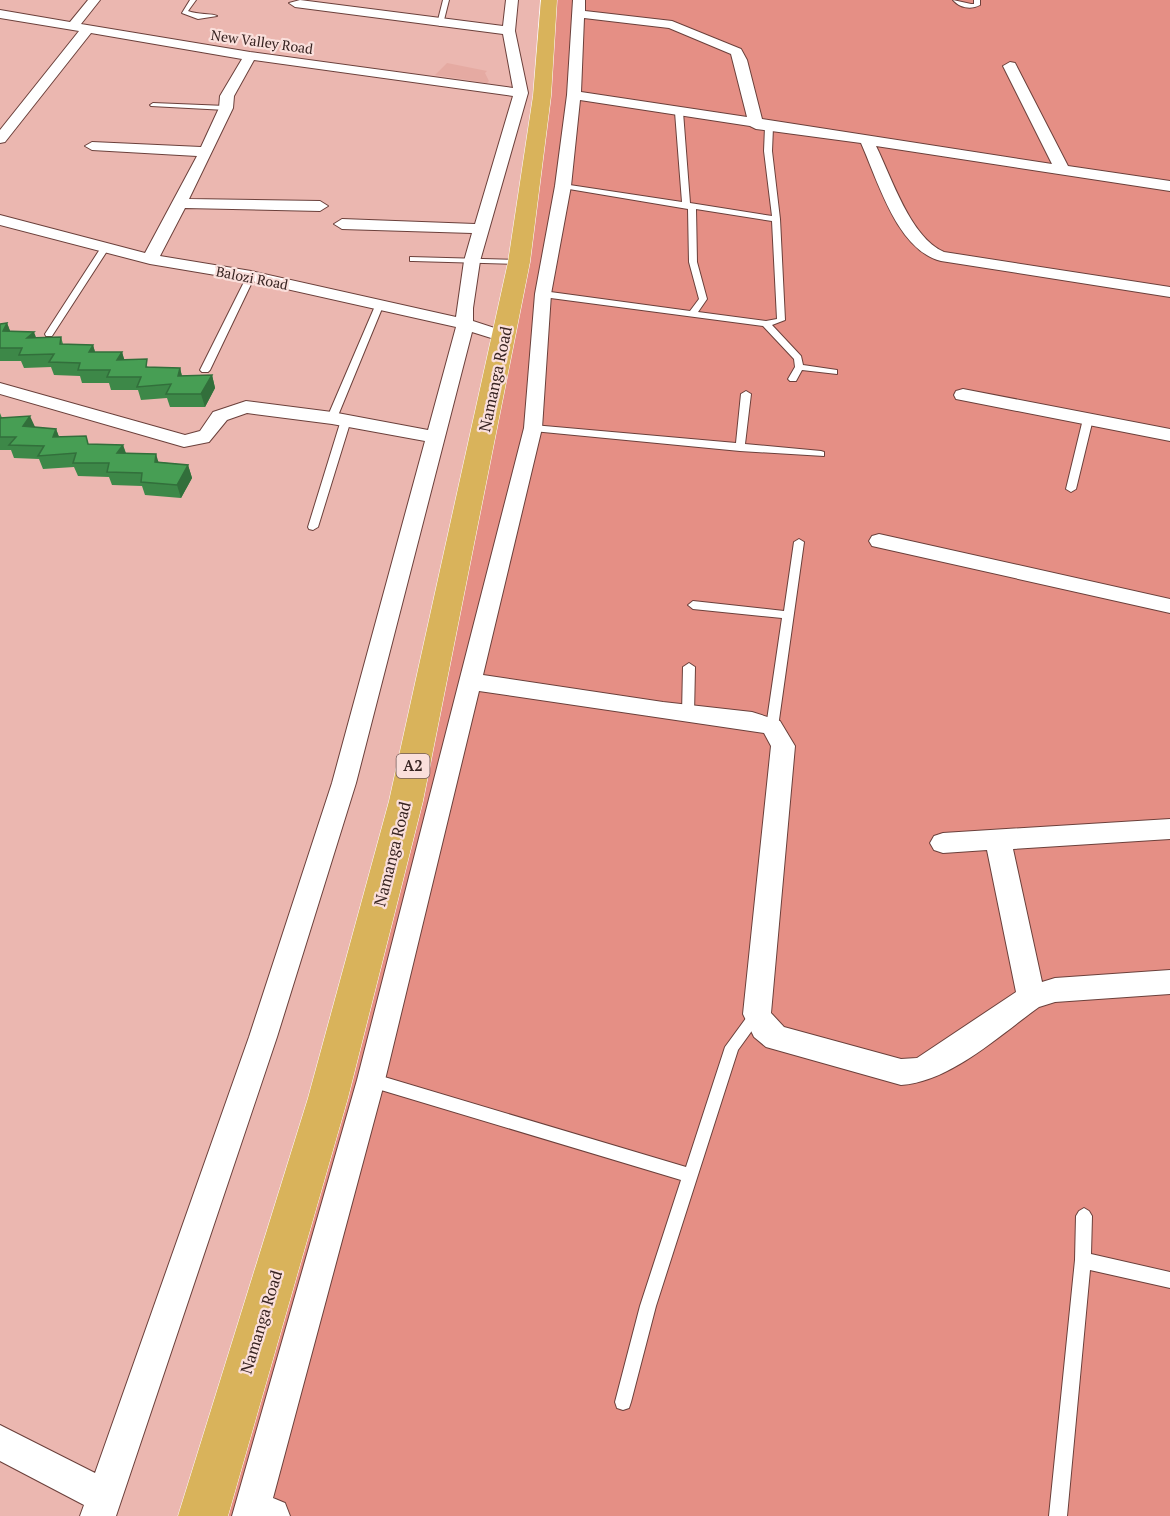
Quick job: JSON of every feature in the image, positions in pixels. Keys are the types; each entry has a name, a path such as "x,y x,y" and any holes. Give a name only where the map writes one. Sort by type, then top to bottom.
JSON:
{"highway":[{"name":"Namanga Road","path":"203,1516 328,1098 406,801 519,262 542,96 549,0"}],"street":[{"path":"0,139 79,28 94,0"},
{"path":"0,1442 101,1506 263,1037 344,783 465,324 464,308 472,261 521,93 509,31 512,0"},
{"path":"296,3 440,24 509,31"},
{"path":"257,1515 371,1080 533,428 543,294 562,186 574,95 579,7 672,25 736,52 762,126"},
{"name":"New Valley Road","path":"0,14 250,56 521,93"},
{"path":"150,259 206,152 226,108 227,96 250,56"},
{"path":"1010,66 1062,168"},
{"path":"574,95 762,126 1062,168 1170,186"},
{"path":"867,141 909,230 930,252 940,256 1170,292"},
{"path":"92,146 206,152"},
{"path":"179,203 320,206"},
{"name":"Balozi Road","path":"0,220 150,259 251,276 465,324 504,337"},
{"path":"342,224 481,229"},
{"path":"0,388 184,441 204,439 210,435 220,416 246,407 339,419 434,436"},
{"path":"963,395 1170,435"},
{"path":"879,540 1170,606"},
{"path":"471,681 688,714 752,721 772,727 783,746 757,1014 764,1028 776,1038 901,1072 909,1071 933,1065 1031,997 1055,990 1170,982"},
{"path":"943,843 1170,829"},
{"path":"998,840 1031,997"}],"lane":[{"path":"193,0 184,12 198,17 214,16"},
{"path":"440,24 446,0"},
{"path":"956,0 960,4 974,6 977,5 977,0"},
{"path":"153,105 226,108"},
{"path":"679,112 693,262 703,299 692,315"},
{"path":"543,294 765,324 781,320 776,219 768,151 762,126"},
{"path":"562,186 689,208 776,219"},
{"path":"49,334 105,248"},
{"path":"412,259 519,262"},
{"path":"205,370 251,276"},
{"path":"313,527 339,419 380,306"},
{"path":"765,324 798,358 799,367 793,379"},
{"path":"799,367 834,372"},
{"path":"740,448 746,394"},
{"path":"1071,489 1088,419"},
{"path":"533,428 821,454"},
{"path":"772,727 798,542"},
{"path":"693,605 788,615"},
{"path":"688,714 689,668"},
{"path":"623,1402 648,1306 732,1047 757,1014"},
{"path":"371,1080 689,1175"},
{"path":"1058,1516 1083,1260 1084,1216"},
{"path":"1083,1260 1170,1280"}],"shaded area":[{"path":"551,0 1170,0 1170,1516 203,1516 328,1098 504,337"},
{"path":"447,63 487,71 485,73 489,81 487,83 435,75"}],"building":[{"path":"7,323 3,331 34,332 27,338 61,337 60,344 93,345 89,352 122,352 117,360 147,359 146,367 180,368 178,376 212,375 201,394 166,394 171,384 137,387 141,377 107,377 110,370 78,370 80,363 49,362 54,354 19,355 22,348 0,348 0,324"},
{"path":"30,416 23,426 56,429 53,437 86,436 88,444 123,445 117,453 156,454 155,462 188,465 177,485 141,482 142,473 107,472 109,463 73,463 76,453 38,456 44,446 9,445 16,437 0,437 0,418"}]}
